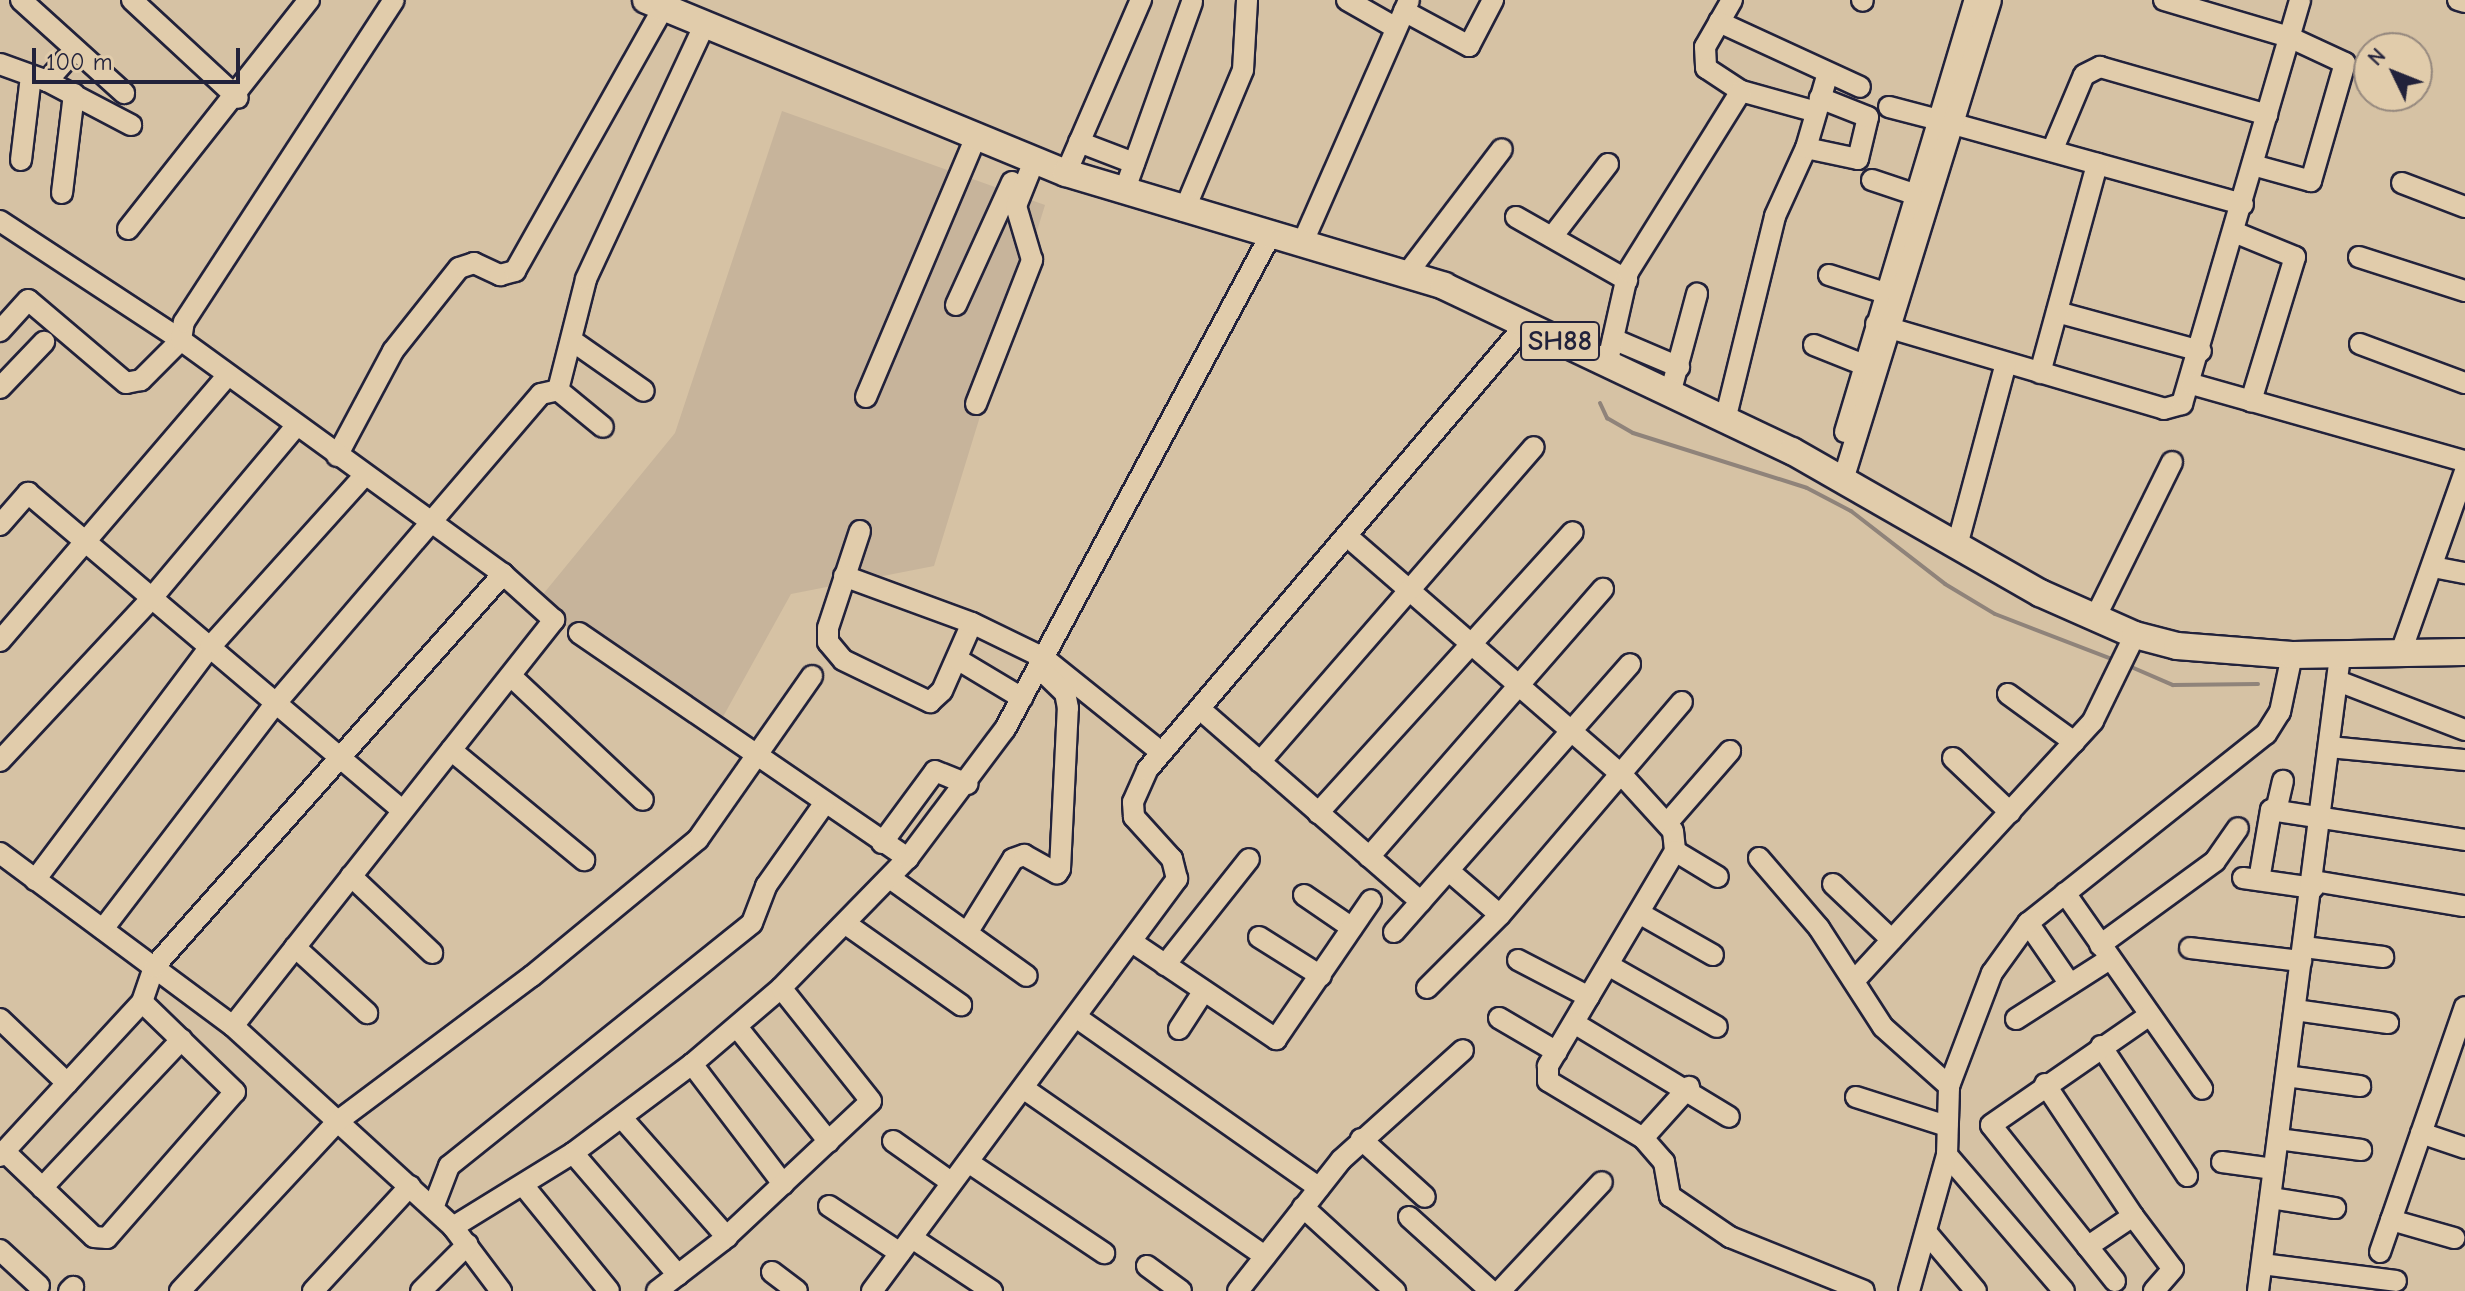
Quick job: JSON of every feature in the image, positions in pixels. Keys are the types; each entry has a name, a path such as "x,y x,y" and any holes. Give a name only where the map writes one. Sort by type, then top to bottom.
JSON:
{"main road":[{"name":"SH88","path":"654,4 975,139 1066,173 1184,211 1406,275 1526,324 1838,477 1958,542 2095,618 2127,654 2177,646 2292,655 2339,668 2401,652 2465,652"}],"street":[{"path":"132,0 238,98"},
{"path":"128,229 238,98 309,0"},
{"path":"0,329 28,300 126,383 141,380 181,340 184,322 394,0"},
{"path":"1066,173 1141,0"},
{"path":"1184,211 1243,70 1247,0"},
{"path":"1347,0 1403,13 1469,46 1493,0"},
{"path":"1732,0 1705,47 1706,68 1741,91 1868,117 1858,159 1806,148"},
{"path":"1838,477 1884,327 1975,0"},
{"path":"1838,477 1864,365 1884,327 1885,293 1914,194 1991,0"},
{"path":"2164,0 2289,37 2345,63 2311,181 2253,165"},
{"path":"1884,327 2174,410 2192,384 2300,0"},
{"path":"2458,0 2465,2"},
{"path":"28,2 74,51 124,93"},
{"path":"1124,192 1192,2"},
{"path":"337,456 393,351 459,268 474,263 500,275 515,271 654,4"},
{"path":"1302,244 1403,13"},
{"path":"1719,22 1860,87"},
{"path":"558,390 574,342 586,279 704,26"},
{"path":"21,160 39,78 74,51"},
{"path":"0,64 74,94 131,125"},
{"path":"2052,151 2084,75 2100,67 2267,115"},
{"path":"1725,420 1775,216 1806,148 1828,73"},
{"path":"1607,365 1627,280 1644,241 1741,91"},
{"path":"62,193 74,94"},
{"path":"1889,107 2243,204"},
{"path":"866,397 975,139"},
{"path":"1079,142 1134,163"},
{"path":"1406,275 1502,149"},
{"path":"956,305 1029,159"},
{"path":"976,404 1032,260 1016,206 1029,159"},
{"path":"1552,237 1608,164"},
{"path":"2040,373 2097,164"},
{"path":"1872,180 1914,194"},
{"path":"2402,183 2465,207"},
{"path":"1516,217 1627,280"},
{"path":"0,221 181,340 226,377 503,574 554,620 513,678 402,810 233,1026"},
{"path":"2234,232 2295,257 2251,401"},
{"path":"453,1227 573,1153 692,1064 781,988 908,858 968,784 1022,698 1270,236"},
{"path":"2359,257 2465,291"},
{"path":"1829,275 1885,293"},
{"path":"1670,394 1697,294"},
{"path":"2057,312 2201,351"},
{"path":"872,1291 1177,879 1172,859 1134,817 1138,787 1162,753 1526,324"},
{"path":"1613,339 1679,367"},
{"path":"0,388 44,342"},
{"path":"574,342 644,391"},
{"path":"2360,344 2465,383"},
{"path":"1814,345 1864,365"},
{"path":"1958,542 2006,363"},
{"path":"0,641 226,377"},
{"path":"2192,384 2465,461"},
{"path":"558,390 603,427"},
{"path":"103,929 276,703 541,394 558,390"},
{"path":"0,761 151,599 296,426"},
{"path":"1260,762 1534,447"},
{"path":"2095,618 2172,462"},
{"path":"2401,652 2465,471"},
{"path":"35,880 210,647 364,476"},
{"path":"2,520 28,493 82,544 210,647 337,758 402,810"},
{"path":"860,531 828,628 828,642 843,660 926,703 938,698 972,623"},
{"path":"1318,813 1573,532"},
{"path":"1347,536 1519,689 1623,776 1669,821 1675,851 1557,1052 1546,1075 1554,1087 1643,1138 1664,1162 1665,1189 1682,1204 1754,1249 1864,1291"},
{"path":"2433,567 2465,573"},
{"path":"7,1149 142,1002 154,967 503,574"},
{"path":"844,576 972,623 1041,664 1162,753"},
{"path":"1369,857 1519,689 1603,589"},
{"path":"579,633 754,757 908,858"},
{"path":"1854,981 2093,721 2127,654"},
{"path":"1909,1291 1947,1155 1949,1086 1992,973 2028,923 2266,734 2280,712 2292,655"},
{"path":"957,659 1022,698"},
{"path":"967,933 1013,859 1024,855 1050,871 1060,869 1068,708 1065,693 1041,664"},
{"path":"1394,932 1630,664"},
{"path":"2258,1291 2314,884 2339,668 2465,730"},
{"path":"180,1291 338,1121 532,976 698,839 812,676"},
{"path":"513,678 643,800"},
{"path":"2008,694 2074,742"},
{"path":"1427,988 1500,915 1623,776 1682,702"},
{"path":"1200,709 1421,902"},
{"path":"2329,747 2465,760"},
{"path":"451,750 584,860"},
{"path":"1669,821 1730,751"},
{"path":"1953,758 2010,812"},
{"path":"882,843 935,771 968,784"},
{"path":"2276,811 2283,781"},
{"path":"433,1208 449,1166 752,923 766,886 824,804"},
{"path":"2464,906 2314,884 2251,879 2267,813 2276,811 2464,840 2465,832"},
{"path":"2016,1019 2070,984 2215,861 2238,828"},
{"path":"1675,851 1718,877"},
{"path":"0,853 233,1026 453,1227 501,1291"},
{"path":"1759,858 1819,928 1892,1038 1949,1086"},
{"path":"1165,965 1249,859"},
{"path":"1449,871 1500,915"},
{"path":"351,876 432,953"},
{"path":"890,878 1027,976"},
{"path":"1833,884 1892,940"},
{"path":"2065,893 2202,1089"},
{"path":"1304,895 1352,928"},
{"path":"1132,942 1270,1040 1284,1033 1371,900"},
{"path":"1639,913 1713,955"},
{"path":"2028,923 2070,984"},
{"path":"846,924 961,1005"},
{"path":"1259,937 1321,976"},
{"path":"295,947 367,1013"},
{"path":"2190,948 2383,957"},
{"path":"1518,960 1589,997"},
{"path":"1608,965 1717,1027"},
{"path":"657,1291 727,1237 867,1107 870,1094 781,988"},
{"path":"1179,1029 1203,992"},
{"path":"0,1124 7,1149 42,1188 94,1237 107,1238 235,1092 142,1002"},
{"path":"2380,1252 2421,1133 2457,1053 2465,1007"},
{"path":"2295,1010 2388,1023"},
{"path":"2115,1281 1991,1125 2045,1084 2150,1015"},
{"path":"1076,1017 1319,1188"},
{"path":"1499,1018 1557,1052"},
{"path":"0,1019 67,1083"},
{"path":"1574,1023 1689,1087 1729,1117"},
{"path":"737,1027 829,1142"},
{"path":"42,1188 182,1039"},
{"path":"2101,1046 2187,1176"},
{"path":"1250,1287 1265,1256 1361,1139 1463,1050"},
{"path":"692,1064 783,1184"},
{"path":"2286,1076 2360,1086"},
{"path":"2045,1084 2133,1216 2173,1269 2154,1291"},
{"path":"1643,1138 1689,1087"},
{"path":"1023,1088 1265,1256"},
{"path":"1856,1097 1947,1126"},
{"path":"622,1118 727,1237"},
{"path":"2421,1133 2465,1148"},
{"path":"1361,1139 1425,1197"},
{"path":"2278,1139 2361,1150"},
{"path":"893,1141 952,1183"},
{"path":"573,1153 678,1275"},
{"path":"1947,1155 2064,1291"},
{"path":"968,1162 1104,1253"},
{"path":"2222,1162 2274,1169"},
{"path":"1500,1291 1602,1182"},
{"path":"523,1185 609,1291"},
{"path":"313,1291 410,1186"},
{"path":"2271,1198 2335,1208"},
{"path":"829,1206 992,1291"},
{"path":"1303,1207 1395,1291"},
{"path":"2087,1247 2133,1216"},
{"path":"1409,1217 1491,1291"},
{"path":"2391,1220 2454,1238"},
{"path":"1926,1232 1976,1291"},
{"path":"421,1291 468,1244"},
{"path":"0,1250 39,1286"},
{"path":"2262,1264 2396,1281"},
{"path":"1147,1266 1181,1291"},
{"path":"772,1272 797,1291"}],"shaded area":[{"path":"782,111 1045,205 934,566 791,594 714,733 535,604 675,433"}],"waterway":[{"path":"1600,403 1607,418 1633,433 1807,488 1851,511 1945,584 1995,614 2117,661"},
{"path":"2129,666 2173,685 2258,684"}]}
